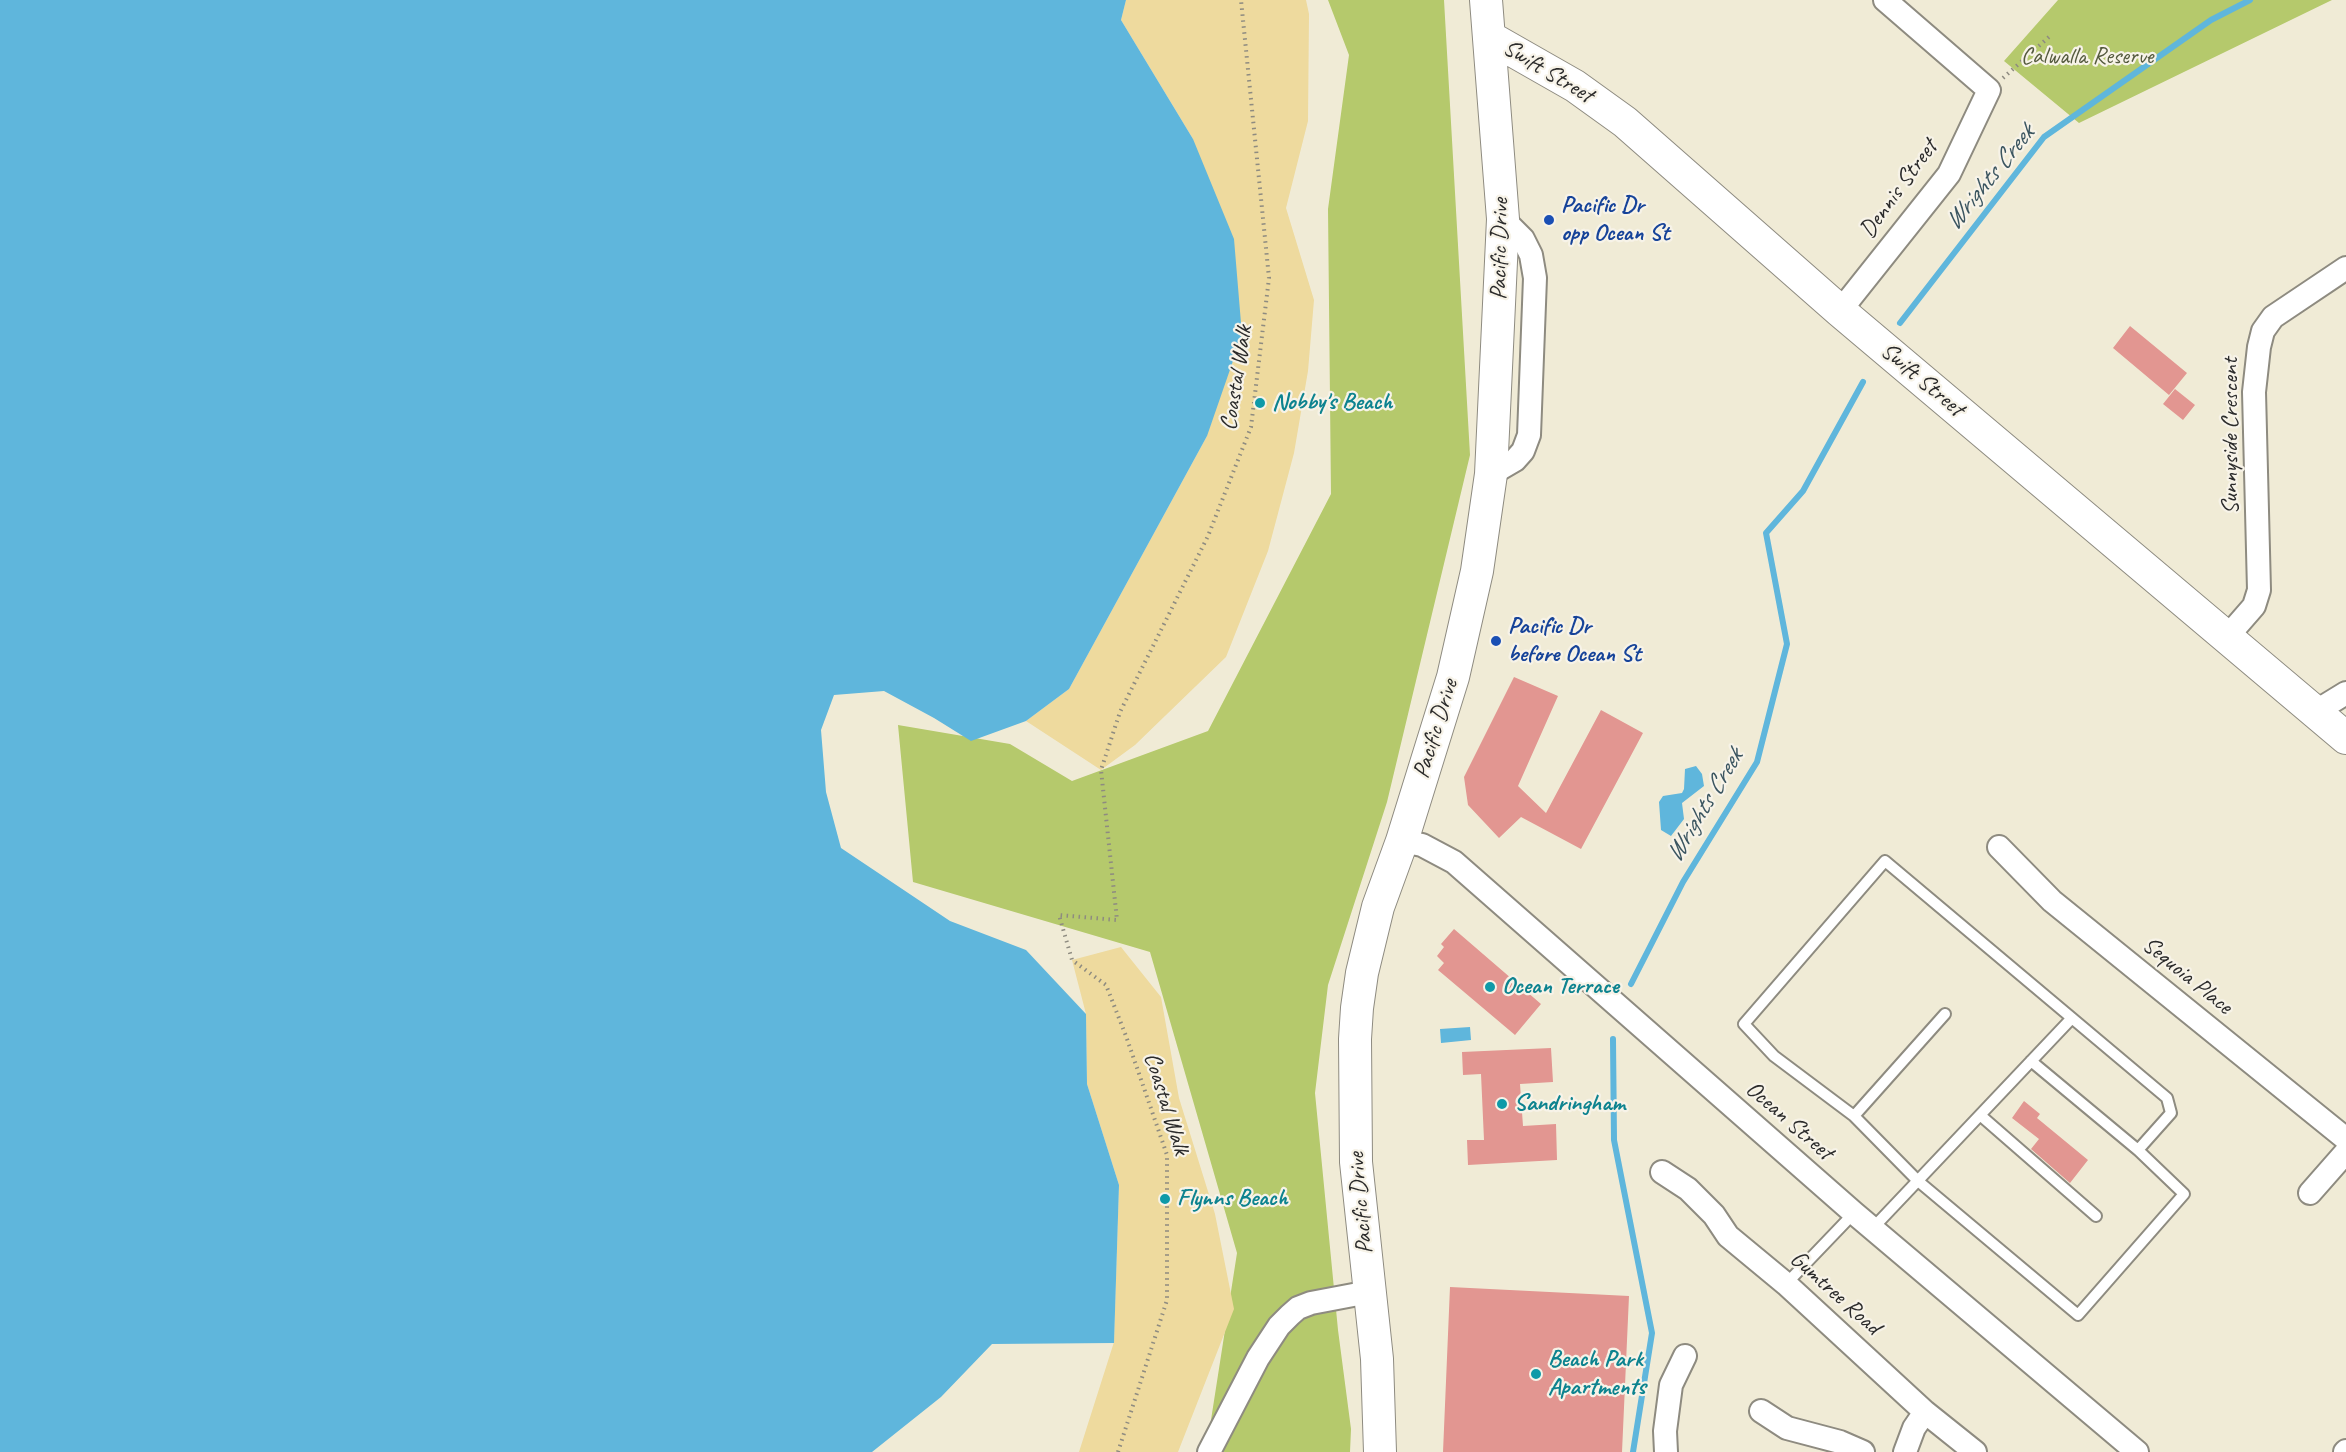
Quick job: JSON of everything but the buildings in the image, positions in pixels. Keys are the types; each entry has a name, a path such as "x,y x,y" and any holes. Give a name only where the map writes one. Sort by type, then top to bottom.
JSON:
{"street":[{"name":"Pacific Drive","path":"1380,1452 1377,1359 1356,1162 1357,1008 1362,973 1378,907 1402,841 1453,677 1477,571 1491,474 1503,219 1486,0"},
{"path":"1885,0 1989,90"},
{"name":"Swift Street","path":"1489,37 1552,71 1610,110 1840,312 2346,738"},
{"name":"Dennis Street","path":"1840,312 1949,174 1989,90"},
{"name":"Sunnyside Crescent","path":"2227,637 2254,606 2259,590 2254,392 2263,331 2273,317 2346,268"},
{"path":"2315,712 2346,693"},
{"name":"Ocean Street","path":"1402,841 1422,845 1454,862 1854,1213 2137,1452"},
{"name":"Sequoia Place","path":"1999,847 2052,901 2346,1139"},
{"path":"2310,1193 2346,1152"},
{"name":"Gumtree Road","path":"1662,1172 1688,1190 1714,1215 1728,1236 1786,1284 1925,1412 1975,1452"},
{"path":"1209,1452 1258,1358 1279,1326 1298,1308 1311,1303 1369,1292"},
{"path":"1666,1452 1665,1431 1671,1385 1685,1356"},
{"path":"1761,1411 1786,1428 1840,1442 1863,1452"},
{"path":"1905,1452 1914,1428 1925,1412"}],"lane":[{"path":"2031,1061 2138,1150 2184,1194 2078,1315 1918,1181 1854,1116 1774,1056 1744,1024 1886,861 2071,1019 2168,1098 2171,1113 2138,1150"},
{"path":"1854,1116 1945,1014"},
{"path":"1873,1228 2071,1019"},
{"path":"1980,1115 2096,1216"},
{"path":"1786,1284 1854,1213"}],"path":[{"name":"Coastal Walk","path":"1118,1452 1167,1300 1167,1155 1106,985 1072,960 1059,915 1117,920 1101,770 1120,712 1208,536 1251,427 1269,278 1240,0"},
{"path":"1989,90 2049,37"}],"green space":[{"path":"1328,0 1444,0 1470,455 1387,802 1328,985 1315,1093 1338,1330 1351,1429 1350,1452 1206,1452 1237,1253 1150,952 913,882 898,725 1010,744 1072,781 1208,731 1331,494 1328,209 1349,55"},
{"name":"Calwalla Reserve","path":"2058,0 2332,0 2079,123 2004,61"}],"sand":[{"name":"Nobby's Beach","path":"1126,0 1306,0 1309,14 1308,121 1286,208 1314,300 1308,371 1294,453 1268,551 1226,657 1135,745 1101,770 1026,721 1069,689 1207,436 1193,139 1121,20"},
{"name":"Flynns Beach","path":"1121,947 1161,997 1179,1098 1215,1214 1234,1309 1178,1452 1079,1452 1114,1342 1119,1185 1087,1084 1086,1014 1072,960"}],"water":[{"path":"0,0 1126,0 1121,20 1193,139 1234,239 1242,335 1207,436 1069,689 1026,721 971,741 884,691 834,695 821,730 826,792 841,848 950,921 1026,950 1086,1014 1087,1084 1119,1185 1114,1343 992,1344 941,1397 872,1452 0,1452"},
{"path":"1696,766 1702,774 1704,786 1682,803 1684,819 1671,836 1661,830 1659,802 1663,796 1682,793 1685,769"},
{"path":"1470,1027 1471,1040 1441,1043 1440,1029"}],"waterway":[{"name":"Wrights Creek","path":"1900,323 2044,137 2211,20 2250,0"},
{"name":"Wrights Creek","path":"1631,984 1683,882 1757,762 1787,644 1766,533 1803,491 1863,382"},
{"name":"Wrights Creek","path":"1613,1039 1614,1140 1652,1333 1633,1452"}],"place":[{"name":"Pacific Dr opp Ocean St","path":"1549,220"},
{"name":"Nobby's Beach","path":"1260,403"},
{"name":"Pacific Dr before Ocean St","path":"1496,641"},
{"name":"Ocean Terrace","path":"1490,987"},
{"name":"Sandringham","path":"1502,1104"},
{"name":"Flynns Beach","path":"1165,1199"},
{"name":"Beach Park Apartments","path":"1536,1374"}]}
